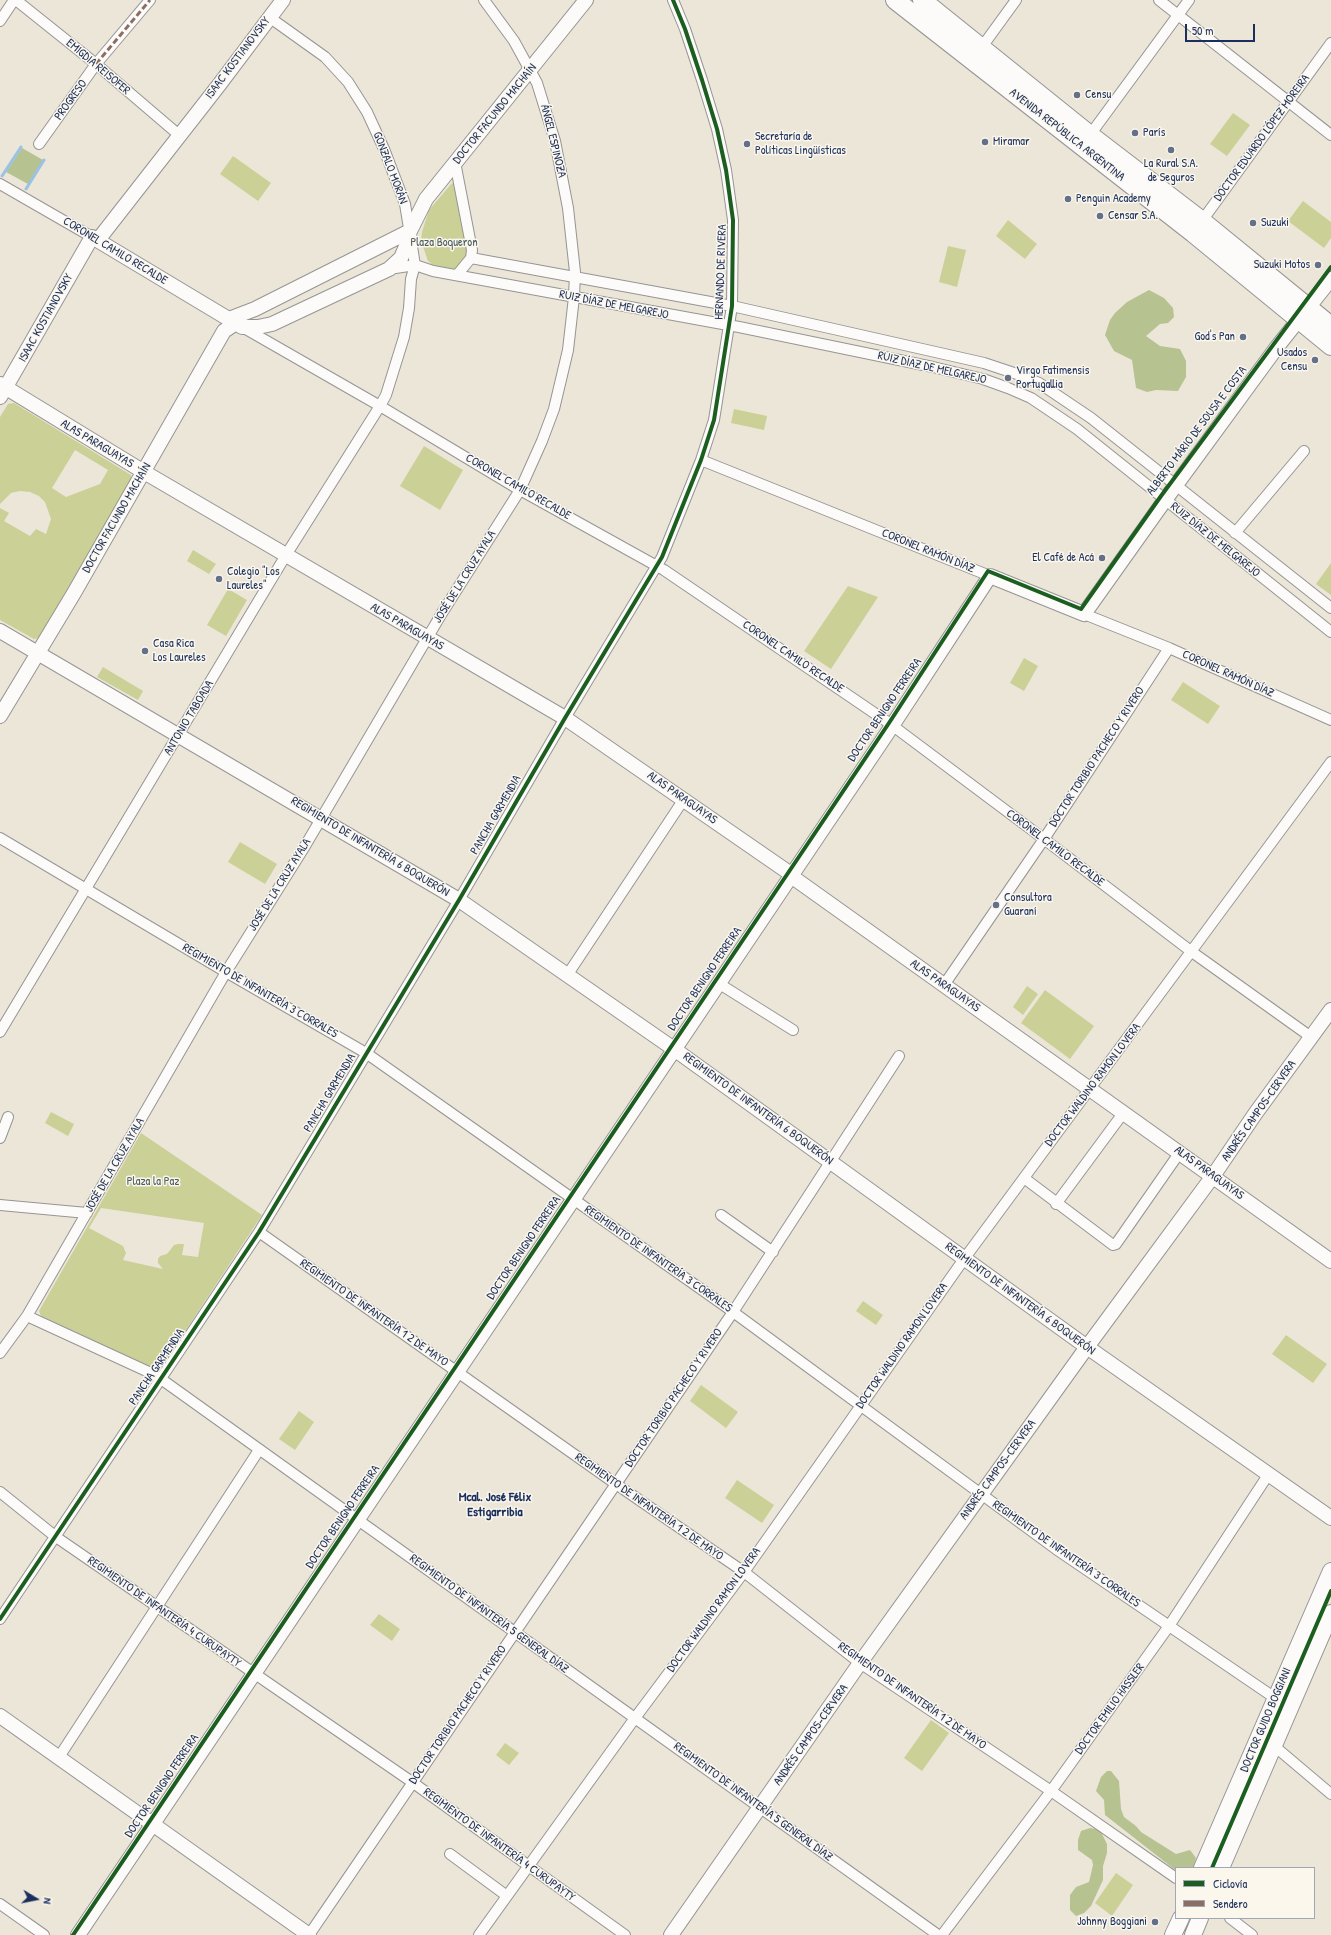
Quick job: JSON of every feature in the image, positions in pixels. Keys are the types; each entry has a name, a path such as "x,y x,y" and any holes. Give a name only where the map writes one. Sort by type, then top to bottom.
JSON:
{"highway":[{"name":"AVENIDA REPÚBLICA ARGENTINA","path":"895,0 976,54 1198,227 1303,313 1331,346"},
{"name":"AVENIDA REPÚBLICA ARGENTINA","path":"922,0 976,54"},
{"name":"AVENIDA REPÚBLICA ARGENTINA","path":"1303,313 1331,326"}],"main road":[{"name":"DOCTOR GUIDO BOGGIANI","path":"1202,1867 1331,1571"},
{"name":"DOCTOR GUIDO BOGGIANI","path":"1222,1867 1331,1613"},
{"path":"1173,1935 1180,1919"},
{"path":"1193,1935 1200,1919"}],"street":[{"path":"0,21 15,0"},
{"name":"EMIGDIA REISOFER","path":"15,0 96,64 179,135"},
{"name":"PROGRESO","path":"39,144 96,64 150,0"},
{"name":"ISAAC KOSTIANOVSKY","path":"2,390 95,239 179,135 283,0"},
{"name":"ÁNGEL ESPINOZA","path":"484,0 514,41 537,83 555,141 568,208 575,278 574,297"},
{"name":"DOCTOR FACUNDO MACHAÍN","path":"236,323 258,327 272,324 389,269 401,258 407,244 410,231 426,199 586,0"},
{"name":"HERNANDO DE RIVERA","path":"657,565 701,460 714,420 732,306 733,220 726,170 717,129 704,87 685,29 673,0"},
{"path":"976,54 1016,0"},
{"path":"1159,0 1331,135"},
{"path":"1086,141 1188,0"},
{"name":"GONZALO MORÁN","path":"269,17 325,57 348,82 367,112 384,149 405,204 415,265 411,279 409,308 404,337 386,395 380,406"},
{"name":"DOCTOR EDUARDO LÓPEZ MOREIRA","path":"1198,227 1331,43"},
{"path":"455,162 472,250 471,258 457,275"},
{"name":"CORONEL CAMILO RECALDE","path":"0,184 380,406 520,490 657,565 892,725 1192,952 1311,1037"},
{"name":"DOCTOR FACUNDO MACHAÍN","path":"0,716 144,472 224,331 255,309 410,231"},
{"name":"RUIZ DÍAZ DE MELGAREJO","path":"471,258 732,306 984,363 1017,374 1039,383 1091,418 1331,608"},
{"name":"RUIZ DÍAZ DE MELGAREJO","path":"389,269 415,265 457,275 729,326 933,367 983,379 1008,388 1032,398 1078,429 1331,632"},
{"name":"ALBERTO MÁRIO DE SOUSA E COSTA","path":"1084,614 1176,485 1303,313 1331,279"},
{"name":"JOSÉ DE LA CRUZ AYALA","path":"0,1353 27,1316 226,972 321,818 427,639 520,490 542,441 562,382 568,350 574,297"},
{"path":"933,367 936,353"},
{"name":"ALAS PARAGUAYAS","path":"2,390 427,639 565,718 788,872 791,876 1331,1261"},
{"path":"1051,411 1061,398"},
{"name":"ANTONIO TABOADA","path":"0,1032 286,555 380,406"},
{"path":"1235,532 1304,451"},
{"name":"CORONEL RAMÓN DÍAZ","path":"701,460 1169,648 1331,720"},
{"name":"PANCHA GARMENDIA","path":"0,1619 259,1232 459,900 565,718 657,565"},
{"name":"DOCTOR BENIGNO FERREIRA","path":"78,1935 718,982 791,876 990,576"},
{"path":"1286,597 1298,582"},
{"name":"REGIMIENTO DE INFANTERÍA 6 BOQUERÓN","path":"0,631 459,900 568,974 674,1049 1087,1347 1331,1518"},
{"name":"DOCTOR TORIBIO PACHECO Y RIVERO","path":"944,985 1044,839 1169,648"},
{"name":"DOCTOR WALDINO RAMON LOVERA","path":"479,1935 635,1718 744,1572 859,1406 964,1259 1331,762"},
{"path":"568,974 684,799"},
{"name":"REGIMIENTO DE INFANTERÍA 3 CORRALES","path":"0,838 366,1053 733,1312 859,1406 1056,1549 1275,1698"},
{"path":"718,982 793,1030"},
{"name":"ANDRÉS CAMPOS-CERVERA","path":"671,1935 860,1663 1087,1347 1213,1176 1255,1114 1331,1010"},
{"name":"DOCTOR TORIBIO PACHECO Y RIVERO","path":"309,1935 733,1312 899,1056"},
{"path":"1056,1204 1124,1112"},
{"path":"0,1138 8,1117"},
{"path":"1024,1178 1109,1244 1116,1244 1180,1152"},
{"path":"0,1205 87,1213"},
{"path":"721,1215 773,1252"},
{"name":"REGIMIENTO DE INFANTERÍA 1 2 DE MAYO","path":"259,1232 616,1484 744,1572 860,1663 1051,1791 1175,1877"},
{"name":"REGIMIENTO DE INFANTERÍA 5 GENERAL DÍAZ","path":"27,1316 161,1379 938,1935"},
{"path":"58,1757 259,1450"},
{"name":"DOCTOR EMILIO HASSLER","path":"942,1935 1051,1791 1169,1626 1268,1475"},
{"name":"REGIMIENTO DE INFANTERÍA 4 CURUPAYTY","path":"0,1492 56,1537 412,1782 625,1935"},
{"path":"0,1716 309,1935"},
{"path":"1260,1734 1331,1794"},
{"path":"450,1854 506,1896"},
{"path":"0,1904 44,1935"},
{"path":"1231,1919 1252,1935"}],"green space":[{"path":"1233,113 1250,125 1227,156 1210,144"},
{"path":"22,148 43,160 28,184 6,172"},
{"path":"233,156 271,183 258,201 220,174"},
{"name":"Plaza Boqueron","path":"452,183 454,184 468,252 466,258 459,267 454,269 434,266 428,261 421,241 422,232 429,210"},
{"path":"1303,201 1331,222 1331,238 1324,248 1288,221"},
{"path":"1008,220 1037,244 1025,259 996,236"},
{"path":"948,246 966,250 957,287 939,282"},
{"path":"1149,290 1164,298 1173,308 1174,317 1168,323 1160,324 1146,336 1160,346 1180,349 1186,361 1186,377 1178,391 1156,390 1147,392 1136,388 1132,360 1114,351 1105,335 1110,320 1115,313 1127,302"},
{"path":"14,403 131,475 131,480 39,638 34,639 0,620 0,508 9,513 4,521 30,536 36,529 46,534 51,519 45,502 39,496 30,492 20,491 11,493 0,504 0,417 8,404","holes":["75,450 108,470 100,484 66,497 52,488"]},
{"path":"734,409 767,416 764,430 731,423"},
{"path":"424,446 463,470 440,510 400,486"},
{"path":"193,550 216,564 209,574 187,561"},
{"path":"1331,563 1331,595 1316,584"},
{"path":"848,586 878,597 831,669 804,651"},
{"path":"228,589 247,600 226,636 207,625"},
{"path":"1024,658 1038,666 1024,691 1010,683"},
{"path":"103,667 143,691 138,700 97,677"},
{"path":"1183,682 1220,706 1208,724 1171,700"},
{"path":"240,842 277,864 265,884 228,862"},
{"path":"1027,986 1038,994 1023,1015 1013,1007"},
{"path":"1045,990 1094,1026 1070,1059 1021,1023"},
{"path":"51,1112 74,1124 68,1136 45,1123"},
{"name":"Plaza la Paz","path":"141,1133 262,1215 160,1369 157,1370 41,1316 39,1311","holes":["101,1208 204,1223 198,1257 182,1255 184,1244 174,1245 167,1254 160,1256 158,1259 158,1263 163,1269 123,1260 126,1253 123,1246 89,1228"]},
{"path":"863,1301 883,1315 876,1325 856,1311"},
{"path":"1286,1335 1327,1364 1313,1383 1272,1354"},
{"path":"701,1385 738,1412 726,1428 690,1401"},
{"path":"299,1411 314,1422 295,1450 279,1439"},
{"path":"737,1480 774,1505 762,1523 725,1498"},
{"path":"379,1614 400,1629 392,1641 370,1625"},
{"path":"931,1720 949,1733 922,1771 904,1758"},
{"path":"505,1743 519,1753 509,1765 496,1755"},
{"path":"1264,1745 1266,1745 1219,1867 1210,1867"},
{"path":"1107,1771 1111,1771 1119,1781 1121,1809 1124,1817 1141,1832 1176,1854 1190,1850 1196,1858 1193,1867 1175,1867 1174,1869 1105,1815 1104,1800 1096,1791 1101,1777"},
{"path":"1090,1828 1101,1832 1107,1844 1107,1853 1103,1866 1103,1880 1091,1906 1084,1913 1076,1916 1070,1910 1070,1895 1076,1887 1089,1882 1093,1865 1092,1860 1078,1850 1078,1840 1081,1831"},
{"path":"1116,1873 1133,1885 1112,1916 1095,1903"}],"waterway":[{"path":"2,176 21,147"},
{"path":"26,189 44,160"}],"marked path":[{"path":"96,64 150,0"}],"cycle path":[{"path":"0,1619 259,1232 459,900 565,718 662,557 701,460 714,420 732,306 733,220 726,170 717,129 702,80 685,29 673,0"},
{"path":"73,1935 889,723 988,571 1081,609 1161,496 1331,267"},
{"path":"1212,1867 1331,1591"}],"place":[{"name":"Censu","path":"1077,95"},
{"name":"París","path":"1135,133"},
{"name":"Miramar","path":"985,142"},
{"name":"Secretaría de Políticas Lingüísticas","path":"747,144"},
{"name":"La Rural S.A. de Seguros","path":"1171,150"},
{"name":"Penguin Academy","path":"1068,199"},
{"name":"Censar S.A.","path":"1100,216"},
{"name":"Suzuki","path":"1253,223"},
{"name":"Suzuki Motos","path":"1318,265"},
{"name":"God's Pan","path":"1243,337"},
{"name":"Usados Censu","path":"1315,360"},
{"name":"Virgo Fatimensis Portugallia","path":"1008,378"},
{"name":"El Café de Acá","path":"1102,558"},
{"name":"Colegio \"Los Laureles\"","path":"219,579"},
{"name":"Casa Rica Los Laureles","path":"145,651"},
{"name":"Consultora Guaraní","path":"996,905"},
{"name":"Johnny Boggiani","path":"1155,1922"}],"district":[{"name":"Mcal. José Félix Estigarribia","path":"495,1506"}]}
